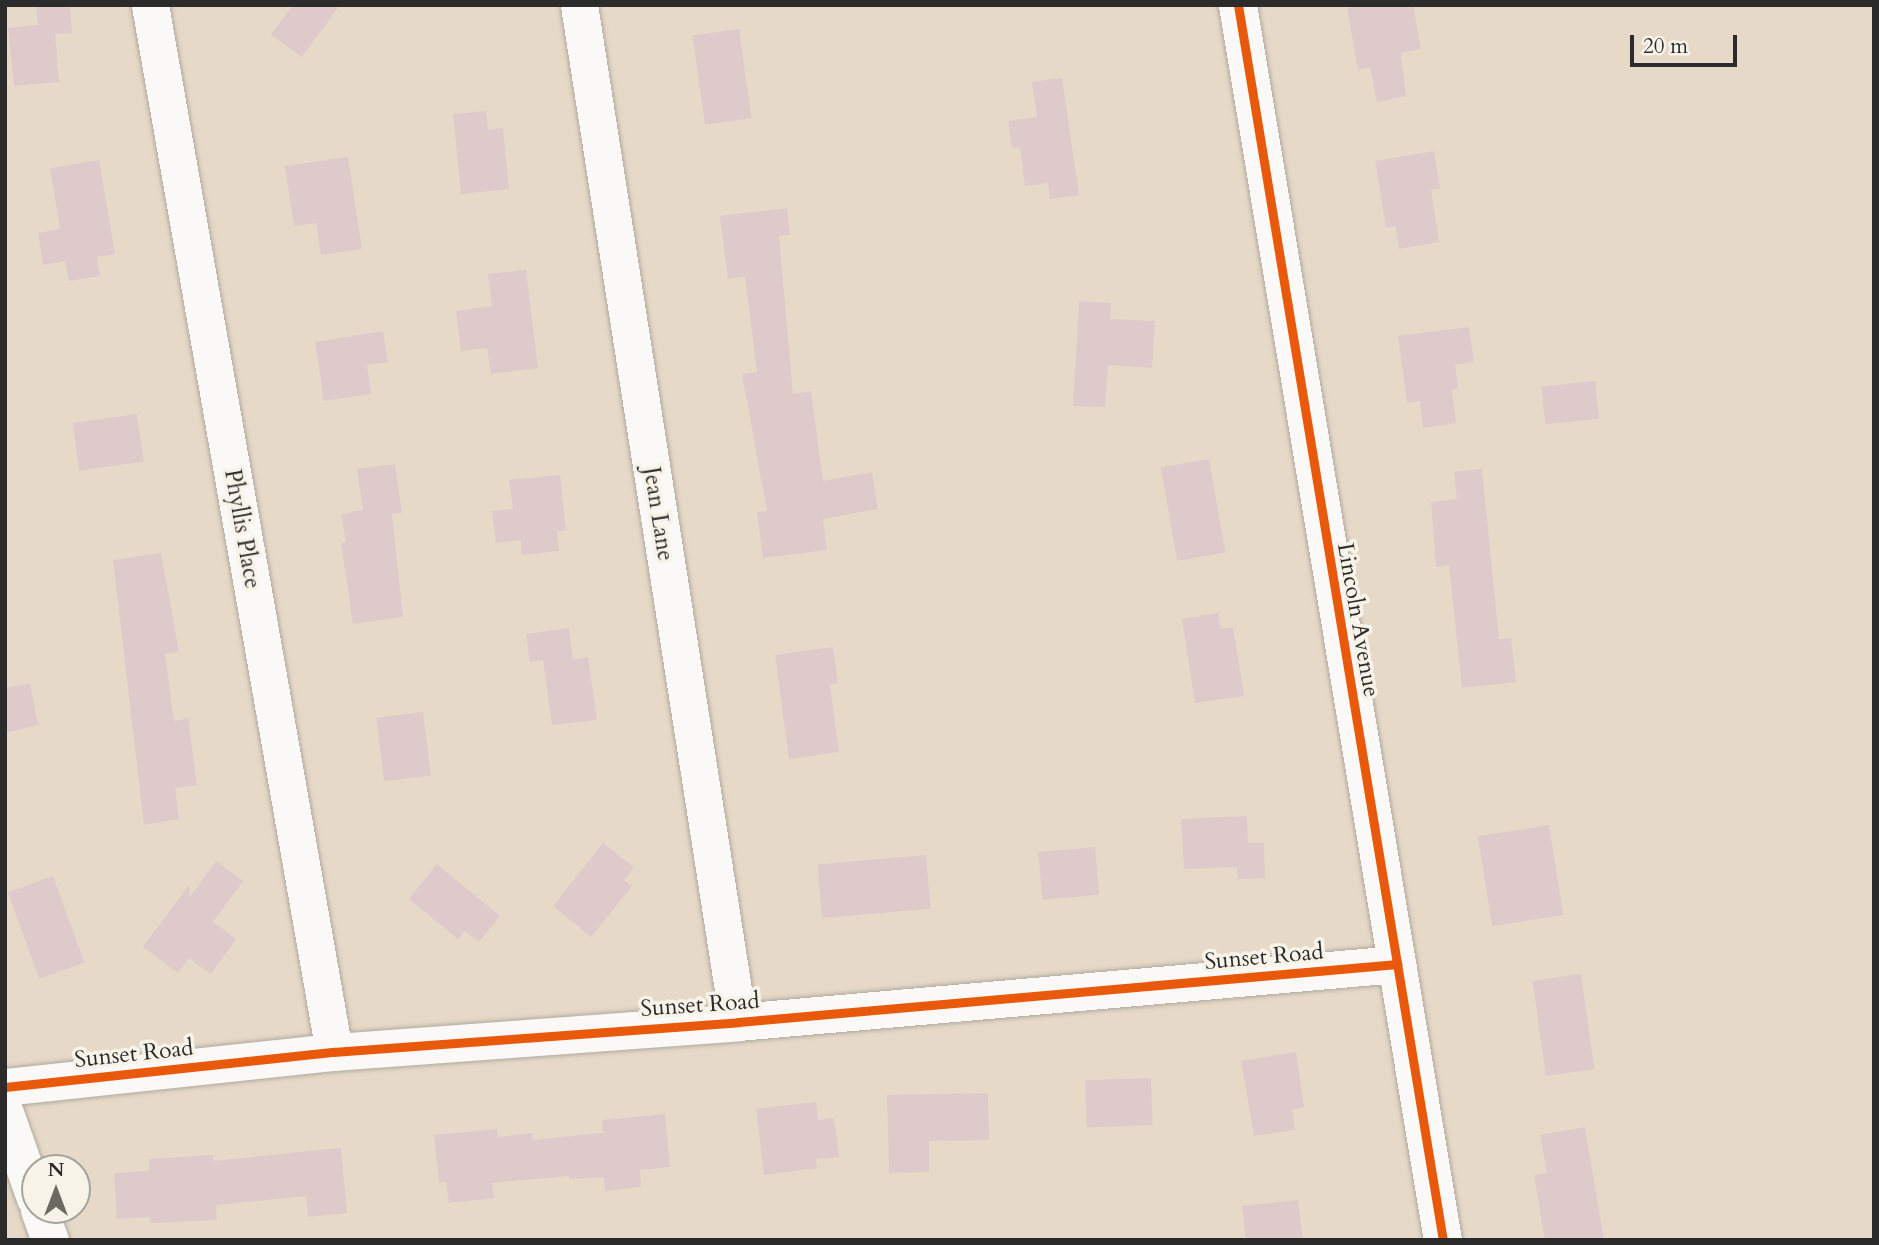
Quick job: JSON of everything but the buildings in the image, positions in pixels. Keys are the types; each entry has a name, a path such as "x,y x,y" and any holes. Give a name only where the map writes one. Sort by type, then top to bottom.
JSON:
{"street":[{"name":"Phyllis Place","path":"150,5 334,1052"},
{"name":"Jean Lane","path":"579,5 738,1022"},
{"name":"Lincoln Avenue","path":"1238,5 1443,1240"},
{"name":"Sunset Road","path":"5,1087 334,1052 738,1022 1397,964"},
{"path":"5,1113 21,1158"}],"cycle path":[{"path":"1238,5 1443,1240"},
{"path":"5,1087 334,1052 738,1022 1397,964"}]}
